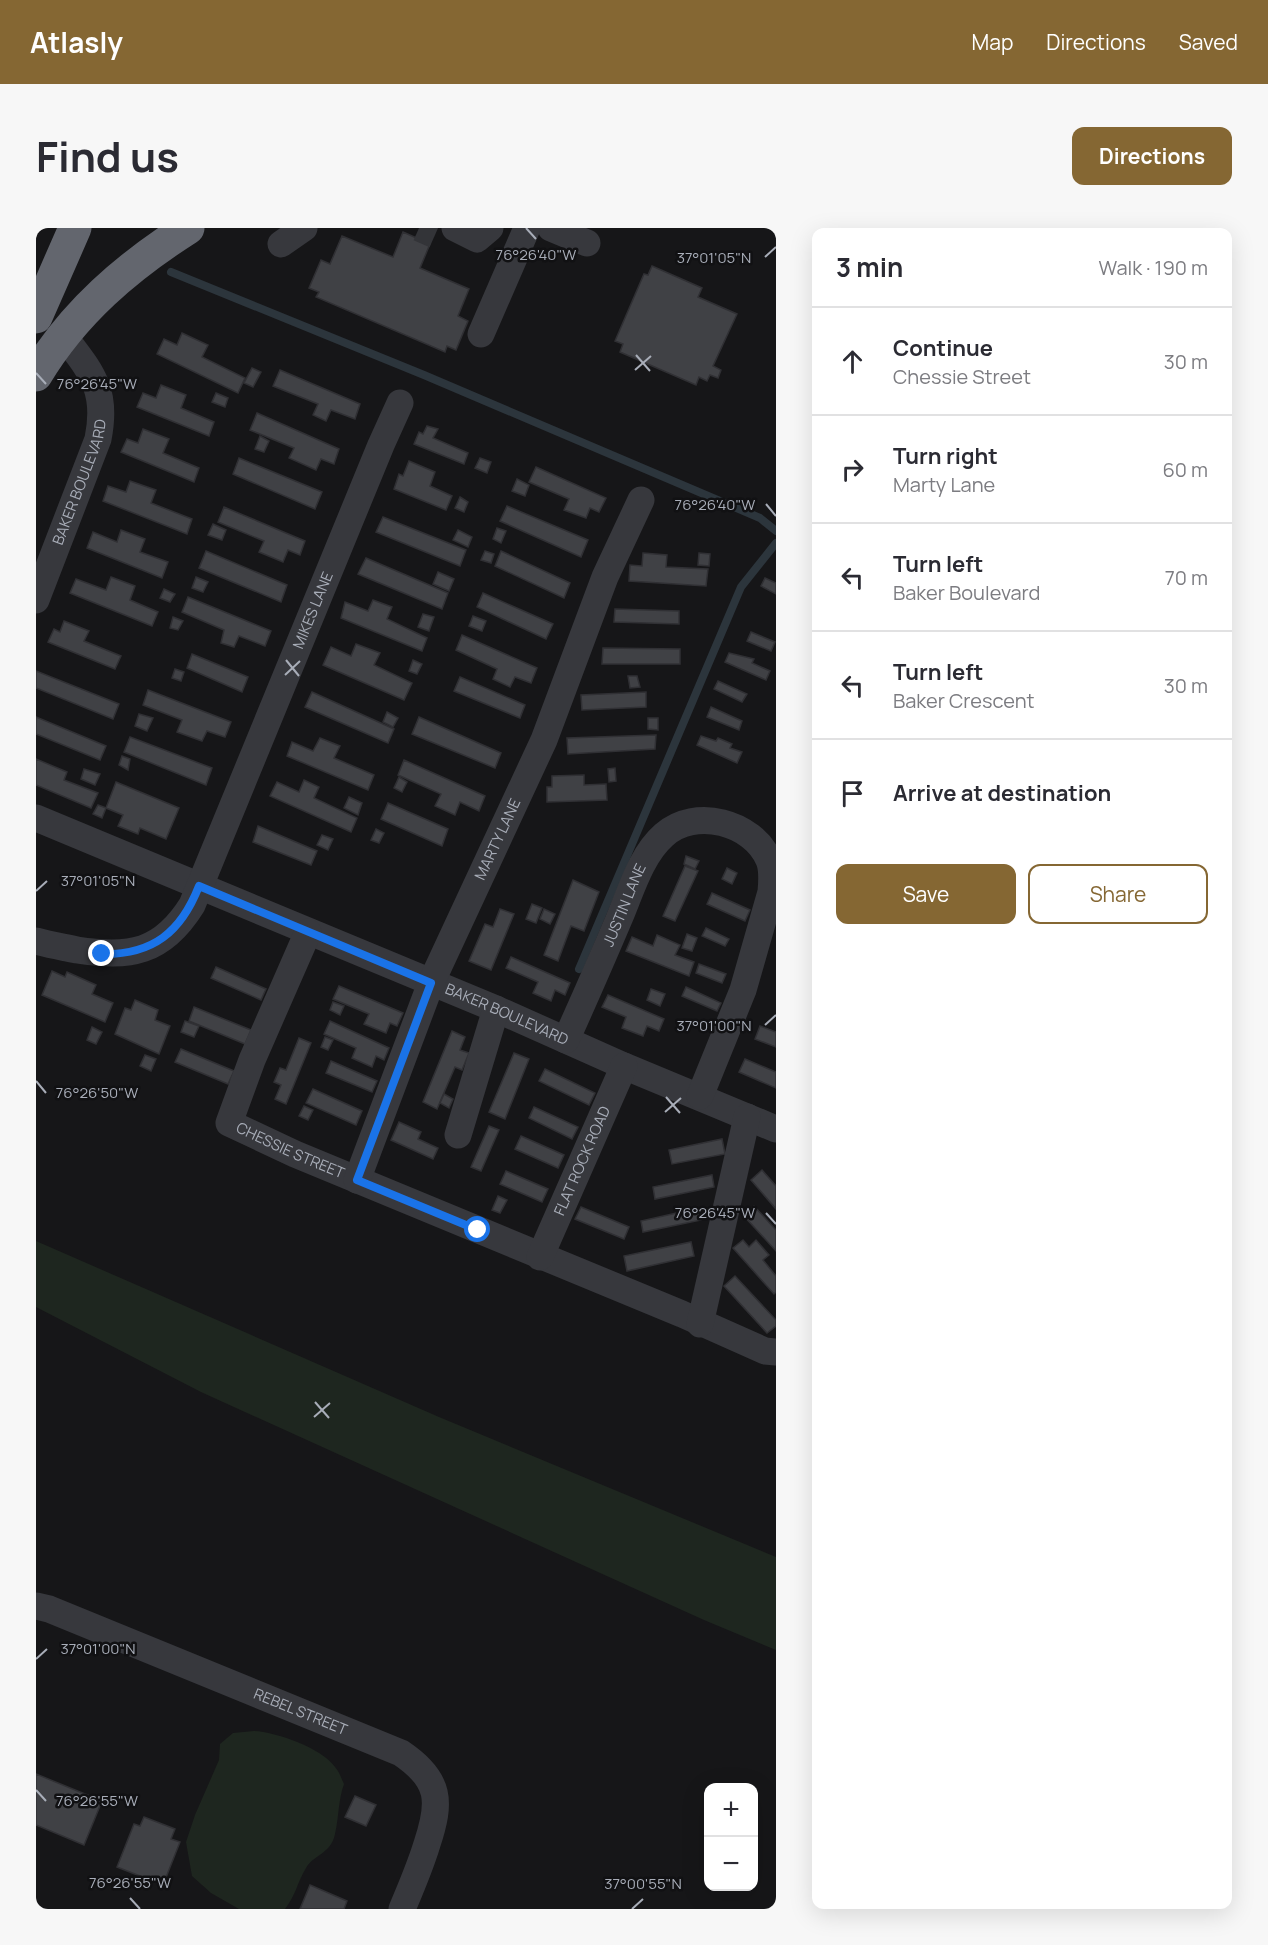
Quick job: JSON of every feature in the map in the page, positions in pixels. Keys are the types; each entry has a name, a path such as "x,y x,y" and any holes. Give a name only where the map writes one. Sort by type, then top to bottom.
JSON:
{"highway":[{"path":"36,317 75,228"},
{"path":"36,375 63,335 98,295 158,247 188,228"}],"street":[{"path":"281,244 304,228"},
{"path":"449,231 477,239 490,228"},
{"path":"482,334 527,228"},
{"path":"551,228 587,243"},
{"name":"BAKER BOULEVARD","path":"36,600 98,439 101,424 98,388 91,371 63,335"},
{"name":"MIKES LANE","path":"36,941 102,954 120,954 146,948 162,939 182,920 192,904 400,403"},
{"name":"MARTY LANE","path":"357,1180 431,983 544,740 605,577 641,500"},
{"name":"BAKER BOULEVARD","path":"36,818 496,1009 624,1066 776,1129"},
{"name":"JUSTIN LANE","path":"566,1040 652,848 665,834 682,824 701,820 726,824 748,835 762,848 769,861 772,876 771,892 743,990 700,1096"},
{"name":"CHESSIE STREET","path":"308,932 252,1060 229,1123 295,1154 700,1324 765,1351 776,1352"},
{"path":"458,1134 496,1009"},
{"name":"FLAT ROCK ROAD","path":"540,1257 624,1066"},
{"path":"700,1324 747,1117"},
{"name":"REBEL STREET","path":"36,1606 50,1609 401,1753 417,1763 432,1787 436,1815 422,1862 402,1909"}],"shaded area":[{"path":"36,1241 439,1417 776,1557 776,1650 704,1620 201,1392 36,1307"},
{"path":"254,1731 274,1734 298,1742 320,1754 329,1760 344,1784 333,1841 306,1868 285,1909 239,1909 211,1893 192,1876 186,1842 219,1760 220,1744 233,1733"}],"building":[{"path":"403,232 430,244 420,268 469,289 458,316 468,321 456,350 447,346 445,352 316,297 319,292 309,288 321,260 330,264 342,236 393,257"},
{"path":"652,266 702,288 698,297 737,314 713,366 721,370 718,378 710,375 707,381 699,377 696,385 620,352 623,344 615,341 644,274 648,275"},
{"path":"182,333 208,345 202,357 245,378 238,393 157,354 164,339 177,345"},
{"path":"252,368 261,372 253,387 244,383"},
{"path":"280,370 360,404 355,419 331,410 326,421 313,415 318,404 273,386"},
{"path":"161,385 186,395 181,408 214,422 209,436 137,407 143,393 156,398"},
{"path":"216,393 228,398 225,407 212,402"},
{"path":"257,413 339,449 334,464 321,459 316,470 289,458 294,448 250,430"},
{"path":"427,426 438,429 433,438 468,453 464,464 414,444 419,432 423,434"},
{"path":"143,429 169,439 163,453 199,468 194,482 121,452 127,439 138,443"},
{"path":"260,436 269,441 264,452 255,449"},
{"path":"239,458 322,492 315,509 233,474"},
{"path":"480,458 491,462 487,473 475,468"},
{"path":"409,461 435,472 430,486 452,496 446,510 394,489 399,474 403,476"},
{"path":"536,467 606,498 599,512 590,508 586,518 564,510 569,499 529,482"},
{"path":"517,479 529,485 525,496 512,491"},
{"path":"130,481 156,490 151,503 192,519 187,534 103,501 108,486 126,492"},
{"path":"460,497 468,502 464,512 455,508"},
{"path":"507,506 588,540 581,557 500,521"},
{"path":"224,507 305,541 300,555 288,550 283,562 259,552 264,541 218,522"},
{"path":"383,517 466,550 460,566 376,532"},
{"path":"213,524 226,530 222,540 208,535"},
{"path":"497,528 506,531 501,543 493,539"},
{"path":"121,530 145,539 140,552 168,562 162,578 87,548 93,532 117,542"},
{"path":"458,530 472,537 468,547 453,540"},
{"path":"206,551 287,585 281,602 199,568"},
{"path":"485,551 494,554 491,563 481,560"},
{"path":"501,551 570,583 564,598 495,566"},
{"path":"643,553 667,555 666,567 708,569 706,586 629,581 630,565 642,566"},
{"path":"699,553 710,554 709,566 698,565"},
{"path":"366,558 448,593 442,609 358,574"},
{"path":"438,572 454,579 449,591 433,584"},
{"path":"111,577 135,586 130,600 158,612 152,626 70,593 76,579 106,590"},
{"path":"196,577 208,582 203,592 192,588"},
{"path":"765,578 776,583 776,594 761,586"},
{"path":"164,589 175,594 170,602 160,598"},
{"path":"483,593 553,624 546,639 477,607"},
{"path":"188,597 271,631 265,646 239,636 234,647 221,643 224,630 182,612"},
{"path":"373,600 392,607 387,619 427,638 422,651 341,618 345,602 368,611"},
{"path":"615,609 679,611 679,624 614,622"},
{"path":"423,614 434,617 429,631 418,627"},
{"path":"473,616 486,621 482,631 469,626"},
{"path":"173,617 183,621 178,630 170,628"},
{"path":"64,621 89,631 84,641 121,656 115,669 48,642 54,629 60,632"},
{"path":"751,632 775,642 771,651 747,641"},
{"path":"462,635 537,668 531,683 515,677 510,687 493,679 497,669 456,650"},
{"path":"356,644 380,653 374,665 412,683 404,700 323,665 331,647 351,656"},
{"path":"603,648 680,649 680,664 602,664"},
{"path":"729,653 754,659 752,663 770,671 766,680 725,662"},
{"path":"192,654 248,677 242,692 187,668"},
{"path":"413,660 422,664 417,674 409,671"},
{"path":"175,669 184,672 181,681 172,678"},
{"path":"36,671 119,704 113,719 36,688"},
{"path":"628,676 637,676 640,687 630,688"},
{"path":"460,677 525,705 520,718 454,691"},
{"path":"718,681 747,694 742,702 714,689"},
{"path":"148,690 231,722 225,737 207,731 202,741 177,732 182,720 143,705"},
{"path":"312,692 394,729 388,743 305,707"},
{"path":"646,692 646,707 582,710 581,695"},
{"path":"711,707 742,721 739,730 707,717"},
{"path":"387,712 398,718 393,727 383,722"},
{"path":"139,714 153,718 147,731 135,726"},
{"path":"36,717 106,746 100,760 36,734"},
{"path":"419,717 501,753 495,768 412,734"},
{"path":"648,718 658,718 658,730 648,729"},
{"path":"656,735 655,749 568,754 567,738"},
{"path":"701,736 716,741 718,738 732,744 730,748 742,752 737,763 697,745"},
{"path":"130,737 212,768 206,785 124,752"},
{"path":"320,738 340,746 334,758 374,775 368,790 287,756 292,742 313,751"},
{"path":"122,756 130,759 128,770 119,765"},
{"path":"36,759 67,772 64,780 98,793 91,808 36,785"},
{"path":"404,760 485,796 479,811 460,802 455,815 435,806 441,794 398,775"},
{"path":"615,768 616,781 609,782 608,769"},
{"path":"84,769 100,774 95,785 81,779"},
{"path":"584,775 584,785 606,784 607,800 547,802 547,787 552,787 552,776"},
{"path":"399,777 407,782 402,792 394,788"},
{"path":"304,780 319,787 314,798 357,818 351,832 270,796 277,782 299,792"},
{"path":"116,782 179,808 166,839 140,828 138,834 118,826 123,815 106,808"},
{"path":"349,797 362,803 358,815 344,808"},
{"path":"388,803 448,829 442,846 381,819"},
{"path":"98,805 106,808 102,818 93,814"},
{"path":"258,826 317,851 311,865 253,842"},
{"path":"376,829 384,833 379,843 371,840"},
{"path":"322,835 333,839 328,850 317,845"},
{"path":"686,856 699,861 695,869 684,864"},
{"path":"685,866 698,871 675,921 663,916"},
{"path":"727,868 737,873 732,884 722,879"},
{"path":"573,880 599,892 584,931 571,926 558,961 544,955"},
{"path":"712,893 750,910 745,921 707,904"},
{"path":"532,904 542,908 536,923 526,919"},
{"path":"500,909 514,914 491,970 469,961 485,924 493,927"},
{"path":"544,909 555,914 550,924 540,919"},
{"path":"706,928 729,939 725,946 702,936"},
{"path":"687,934 697,938 692,951 682,948"},
{"path":"657,935 680,945 675,955 694,962 689,976 626,951 632,937 653,946"},
{"path":"511,957 570,983 565,995 555,990 551,1001 533,993 538,982 506,968"},
{"path":"699,964 726,974 722,983 696,973"},
{"path":"216,967 266,989 261,1000 211,978"},
{"path":"52,971 65,977 67,972 96,985 92,994 113,1003 105,1022 42,995"},
{"path":"339,986 403,1013 397,1026 390,1023 386,1033 364,1024 369,1014 333,999"},
{"path":"686,987 721,1003 717,1011 682,996"},
{"path":"651,989 665,994 660,1006 647,1000"},
{"path":"608,995 664,1019 659,1031 647,1026 643,1036 622,1028 626,1017 602,1007"},
{"path":"135,1000 158,1010 155,1020 170,1026 159,1054 115,1034 125,1008 131,1010"},
{"path":"333,1002 344,1006 340,1015 330,1010"},
{"path":"194,1007 251,1030 245,1044 189,1021"},
{"path":"185,1021 199,1026 194,1037 181,1032"},
{"path":"330,1021 389,1048 384,1060 376,1056 372,1067 352,1058 356,1048 324,1034"},
{"path":"760,1026 776,1032 776,1047 755,1039"},
{"path":"92,1027 102,1032 96,1044 87,1040"},
{"path":"452,1031 465,1037 460,1050 469,1053 462,1070 455,1067 437,1109 423,1102"},
{"path":"325,1037 333,1040 328,1050 321,1047"},
{"path":"299,1038 311,1043 286,1104 275,1099 281,1085 274,1082 280,1068 286,1070"},
{"path":"181,1049 234,1071 228,1084 175,1062"},
{"path":"514,1053 529,1059 505,1119 489,1112"},
{"path":"145,1055 156,1059 151,1071 140,1066"},
{"path":"745,1059 776,1072 776,1088 739,1072"},
{"path":"331,1061 377,1081 372,1092 326,1073"},
{"path":"545,1069 595,1093 589,1105 539,1081"},
{"path":"313,1089 362,1111 356,1125 306,1103"},
{"path":"444,1094 453,1099 449,1108 440,1103"},
{"path":"304,1106 313,1110 308,1120 299,1116"},
{"path":"534,1107 578,1127 572,1139 529,1118"},
{"path":"399,1122 421,1132 418,1139 438,1148 433,1159 391,1140"},
{"path":"489,1126 499,1130 481,1171 471,1167"},
{"path":"521,1136 564,1155 558,1168 515,1149"},
{"path":"722,1139 725,1154 672,1164 669,1150"},
{"path":"762,1170 776,1186 776,1209 751,1180"},
{"path":"506,1171 548,1189 542,1202 500,1184"},
{"path":"712,1175 714,1187 655,1199 653,1187"},
{"path":"498,1196 507,1200 500,1213 492,1210"},
{"path":"754,1206 776,1230 776,1251 743,1215"},
{"path":"581,1207 629,1227 624,1239 575,1219"},
{"path":"699,1208 701,1220 643,1232 641,1221"},
{"path":"743,1240 749,1247 756,1240 769,1255 763,1260 776,1276 774,1294 733,1248"},
{"path":"691,1242 694,1256 627,1271 624,1256"},
{"path":"735,1276 776,1320 776,1326 767,1333 724,1286"},
{"path":"36,1774 102,1801 84,1845 36,1825"},
{"path":"355,1796 376,1805 366,1826 345,1817"},
{"path":"144,1817 175,1829 171,1839 180,1842 163,1885 117,1867 134,1824 140,1826"},
{"path":"310,1885 347,1901 344,1909 300,1909"}],"waterway":[{"path":"171,272 424,375 760,518 776,531"},
{"path":"579,969 741,587 776,543"}],"tunnel":[{"path":"419,228 435,235"}],"route":[{"path":"102,954 120,954 146,948 162,939 182,920 199,886 431,983 357,1180 478,1230"}]}
